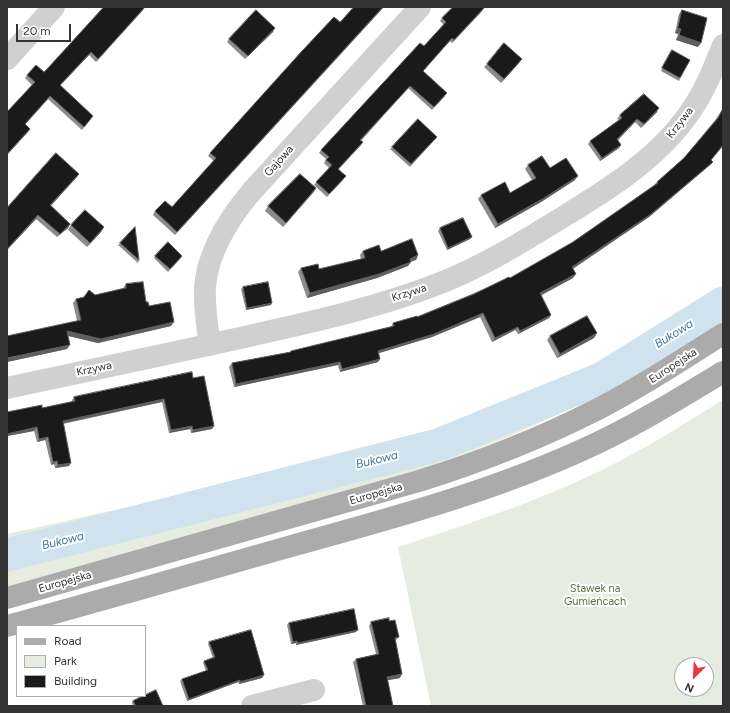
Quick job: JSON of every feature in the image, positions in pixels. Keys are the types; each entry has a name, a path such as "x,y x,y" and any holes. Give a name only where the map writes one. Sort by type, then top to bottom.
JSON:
{"main road":[{"name":"Europejska","path":"7,598 419,481 475,463 596,411 644,384 723,334"},
{"path":"7,626 346,531 492,487 562,459 611,436 650,416 723,372"}],"street":[{"path":"7,59 54,7"},
{"name":"Gajowa","path":"210,345 205,300 207,274 216,246 232,218 252,190 420,7"},
{"name":"Krzywa","path":"7,388 210,345 332,317 412,293 473,268 509,249 599,194 628,174 657,150 686,118 707,82 723,45"},
{"path":"252,706 314,690"}],"green space":[{"path":"617,350 637,373 579,405 506,438 427,468 7,587 7,534 280,473 492,415 540,396"},
{"name":"Stawek na Gumieńcach","path":"723,400 723,706 431,706 398,547 531,501 608,467 666,435"}],"building":[{"path":"104,7 145,7 98,59 91,52 60,85 93,116 84,127 50,96 25,124 30,129 7,154 7,112 35,82 27,75 36,65 44,72"},
{"path":"354,7 383,7 177,232 155,211 165,201 172,207 216,158 210,153 302,51 334,17 340,22"},
{"path":"453,7 484,8 454,40 452,38 423,71 447,93 434,107 410,86 360,140 363,142 338,169 346,176 329,194 316,182 332,165 326,160 329,157 321,150 420,43 424,46 446,22 442,18"},
{"path":"256,10 275,28 248,56 229,39"},
{"path":"682,10 707,18 701,43 679,35 681,29 678,28"},
{"path":"504,43 522,59 504,79 487,64"},
{"path":"672,50 690,60 680,78 662,68"},
{"path":"644,94 659,108 644,124 637,119 617,139 621,145 602,158 590,141 622,118 620,115"},
{"path":"723,109 723,145 711,160 713,162 651,214 572,267 576,274 540,293 551,315 520,331 518,327 495,338 483,313 434,334 378,351 380,359 342,369 340,362 236,384 232,363 291,352 394,326 393,323 417,317 474,294 509,277 510,278 573,242 658,183 657,182 684,158 718,118"},
{"path":"418,119 437,137 411,164 392,147"},
{"path":"56,153 79,174 50,205 70,224 60,234 38,215 7,248 7,208"},
{"path":"542,156 550,168 566,158 578,176 544,198 498,224 481,195 505,182 510,193 536,178 528,165"},
{"path":"300,174 316,188 286,223 268,206"},
{"path":"85,210 104,227 90,243 71,225"},
{"path":"463,218 472,237 448,248 440,228"},
{"path":"135,227 139,260 120,243"},
{"path":"412,239 418,255 410,259 411,262 379,274 310,293 301,268 318,264 319,269 365,258 363,251 379,245 381,251"},
{"path":"168,242 182,256 170,269 155,256"},
{"path":"143,282 146,302 148,302 149,306 170,302 174,322 101,339 67,331 70,345 7,358 7,336 81,320 76,299 84,297 89,290 95,295 126,288 126,284"},
{"path":"268,282 272,303 247,308 243,287"},
{"path":"587,316 597,333 560,354 550,336"},
{"path":"192,372 193,378 204,376 214,426 193,430 192,426 171,430 164,399 63,421 71,463 58,465 57,461 53,462 48,437 39,439 37,427 7,434 7,412 42,405 42,408 75,401 74,397"},
{"path":"354,609 358,630 298,643 297,641 293,642 289,623"},
{"path":"389,618 389,621 395,620 399,637 395,638 402,674 387,677 393,706 366,706 356,659 379,654 371,622"},
{"path":"251,630 264,675 240,682 240,680 189,699 182,679 208,670 204,661 215,657 209,642"},
{"path":"156,690 163,706 136,706 133,701 141,697 146,697 146,695"}],"waterway":[{"name":"Bukowa","path":"7,555 438,445 603,378 723,303"}]}
